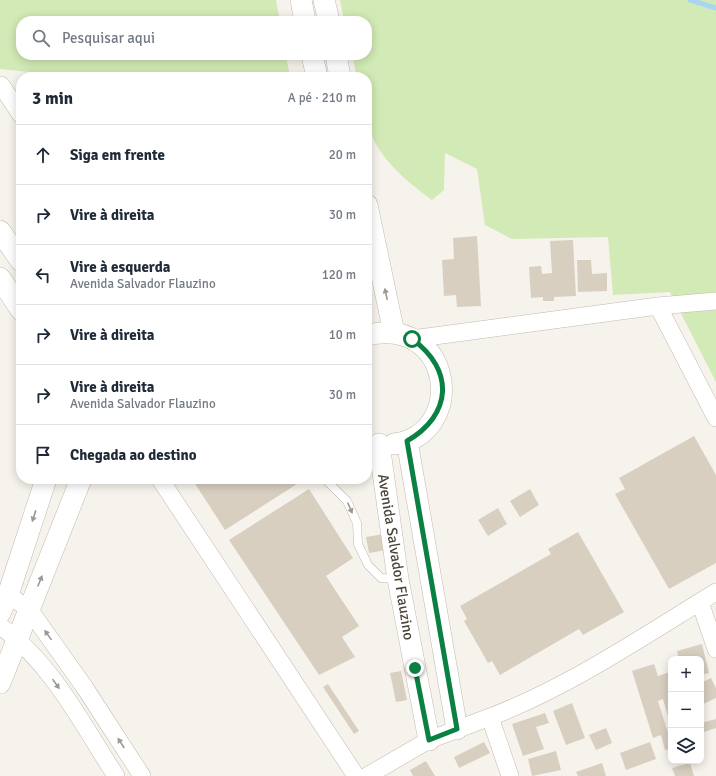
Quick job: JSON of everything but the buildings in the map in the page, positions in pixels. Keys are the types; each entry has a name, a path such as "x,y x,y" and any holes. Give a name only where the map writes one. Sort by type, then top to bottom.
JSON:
{"street":[{"path":"301,0 304,16"},
{"path":"324,0 328,16"},
{"path":"313,60 316,72"},
{"path":"337,60 339,72"},
{"path":"2,85 16,107"},
{"path":"372,223 403,336 425,348 435,360 441,375 442,391 439,407 432,421 421,433 398,444 373,443"},
{"path":"0,230 16,254"},
{"path":"0,278 16,302"},
{"path":"372,334 380,332 403,336 658,306 716,301"},
{"path":"658,306 716,418"},
{"name":"Avenida Salvador Flauzino","path":"407,441 457,729"},
{"name":"Avenida Salvador Flauzino","path":"373,443 429,740"},
{"path":"44,484 4,604 29,609 80,681 142,776"},
{"path":"0,682 79,484"},
{"path":"163,484 356,776"},
{"path":"367,776 429,740 525,704 555,688 716,592"},
{"path":"700,602 716,649"},
{"path":"0,626 18,639 47,672 116,776"},
{"path":"490,717 510,776"}],"lane":[{"path":"330,484 347,501 357,523 358,544 368,565 381,578 398,579"}],"green space":[{"path":"0,0 276,0 279,16 16,16 16,60 287,60 289,72 30,72 0,69"},
{"path":"340,0 716,0 716,382 670,292 613,295 608,237 512,239 485,225 477,169 445,153 444,190 432,200 411,184 382,154 372,135 372,72 356,72 353,60 372,60 372,16 343,16"}],"waterway":[{"path":"690,0 716,8"}],"route":[{"path":"412,339 425,348 435,360 441,375 442,391 439,407 432,421 421,433 407,441 457,729 429,740 415,668"}]}
